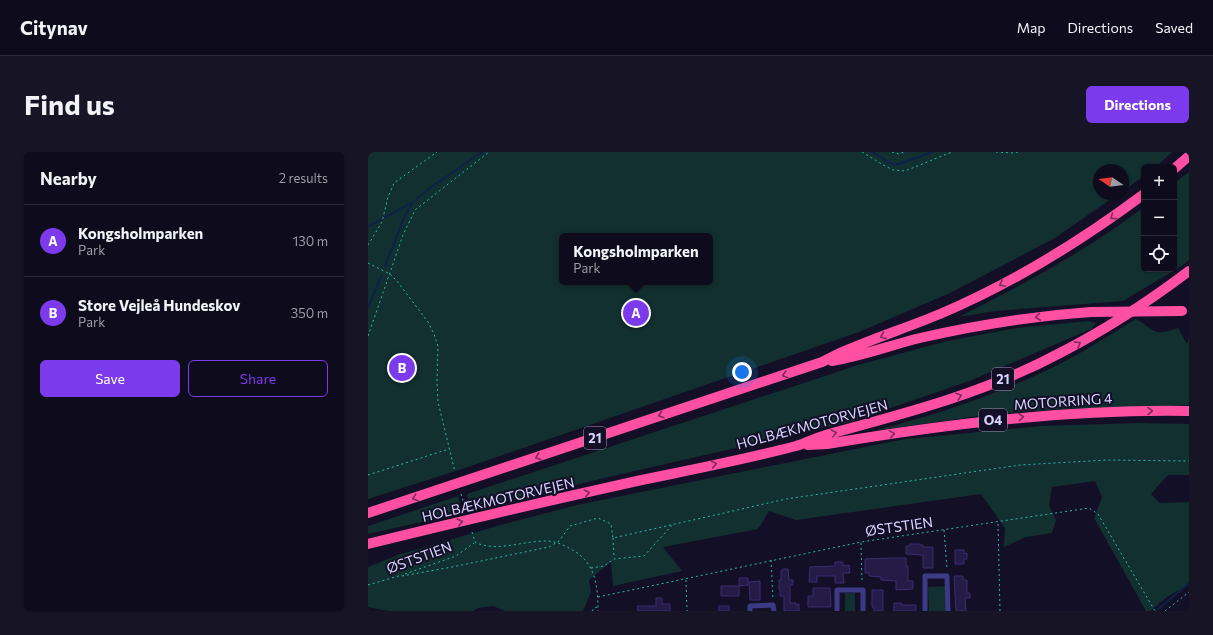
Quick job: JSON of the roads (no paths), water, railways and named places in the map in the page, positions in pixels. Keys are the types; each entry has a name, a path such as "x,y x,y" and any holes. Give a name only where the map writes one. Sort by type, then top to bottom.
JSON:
{"highway":[{"path":"1177,166 1189,156"},
{"name":"HOLBÆKMOTORVEJEN","path":"368,513 822,362 850,348 940,314 1025,273 1106,222 1141,196"},
{"name":"HOLBÆKMOTORVEJEN","path":"368,544 620,485 798,446 826,435 880,421 960,396 1014,375 1058,354 1104,329 1148,301 1189,271"},
{"path":"822,362 851,358 920,338 971,327 1022,319 1091,312 1186,311"},
{"name":"MOTORRING 4","path":"798,446 827,444 968,423 1022,417 1120,411 1189,411"}],"street":[{"path":"925,611 924,576 947,576 948,611"},
{"path":"837,611 837,590 863,590 863,611"},
{"path":"750,611 750,606 773,608"}],"waterway":[{"path":"385,266 403,220 412,203 430,188 482,152"},
{"path":"872,152 892,164 899,164 932,152"},
{"path":"368,227 411,203"},
{"path":"368,308 381,276"},
{"path":"1156,611 1189,583"}],"place":[{"name":"Kongsholmparken","path":"636,313"},
{"name":"Store Vejleå Hundeskov","path":"402,368"}]}
